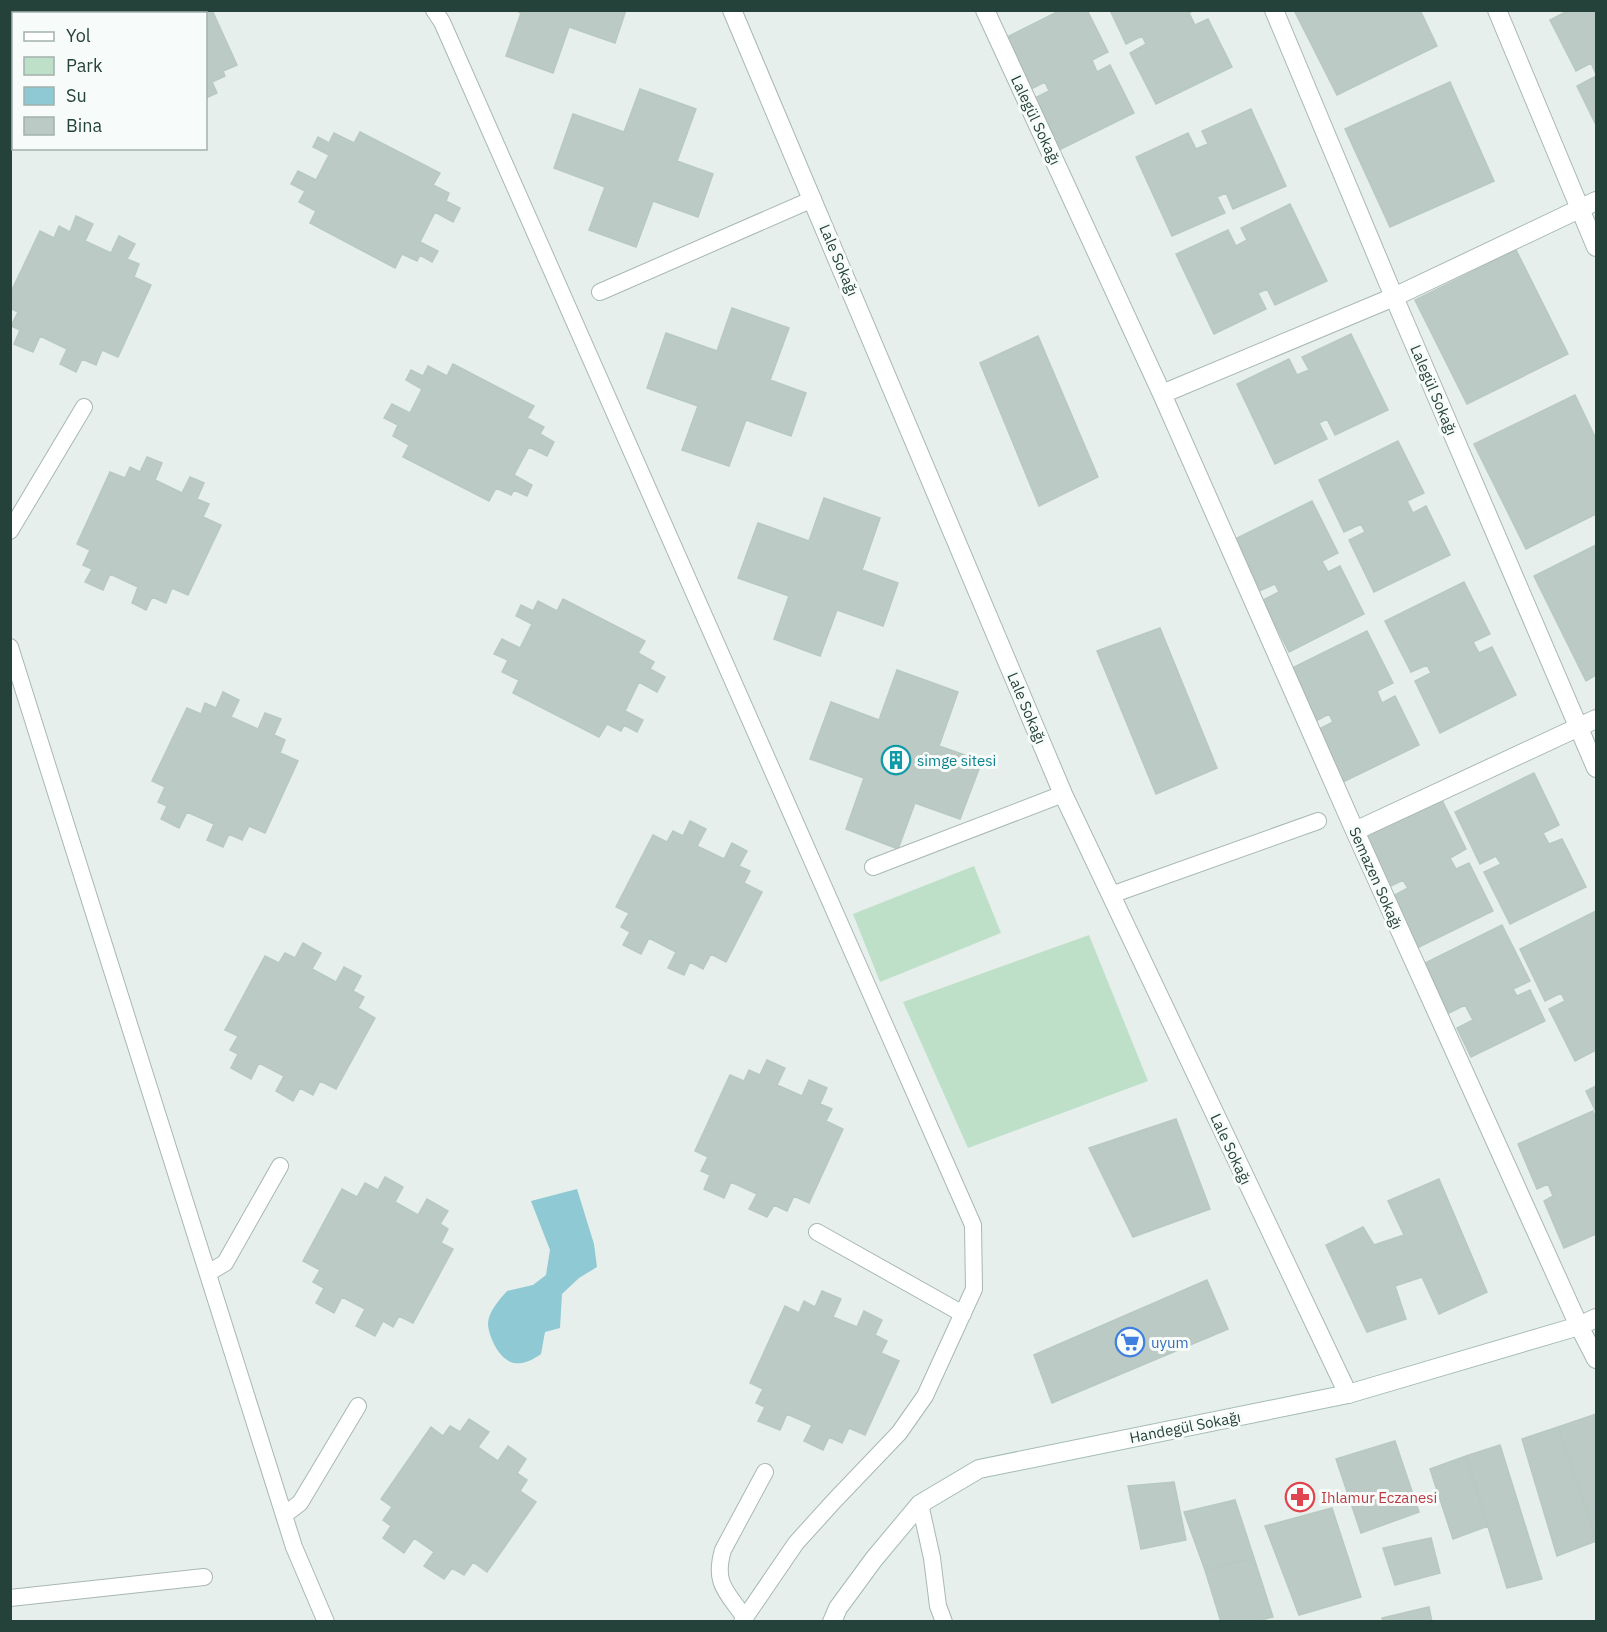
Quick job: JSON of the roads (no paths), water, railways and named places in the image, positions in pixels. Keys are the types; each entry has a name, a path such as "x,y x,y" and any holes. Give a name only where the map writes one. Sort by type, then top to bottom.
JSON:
{"street":[{"name":"Lale Sokağı","path":"732,10 1063,794 1348,1394"},
{"name":"Lalegül Sokağı","path":"986,10 1162,394"},
{"name":"Lalegül Sokağı","path":"1274,10 1596,768"},
{"path":"1497,10 1588,205 1596,247"},
{"path":"1162,394 1394,297 1588,205"},
{"name":"Semazen Sokağı","path":"1162,394 1355,831 1596,1359"},
{"path":"1355,831 1596,719"},
{"name":"Handegül Sokağı","path":"832,1622 838,1608 874,1558 920,1504 979,1469 1348,1394 1580,1326 1596,1318"}],"lane":[{"path":"434,10 442,22 973,1226 974,1289 925,1396 899,1433 796,1543 744,1620 720,1581 719,1563 723,1550 765,1472"},
{"path":"600,292 813,199"},
{"path":"10,531 84,407"},
{"path":"10,646 294,1547 326,1622"},
{"path":"873,867 1063,794"},
{"path":"1111,895 1318,821"},
{"path":"208,1273 225,1263 280,1166"},
{"path":"817,1232 963,1314"},
{"path":"284,1515 300,1503 358,1407"},
{"path":"920,1504 932,1558 938,1605 944,1622"},
{"path":"10,1598 204,1577"}],"water":[{"path":"577,1189 594,1244 597,1267 579,1278 562,1294 560,1328 545,1332 541,1354 527,1362 515,1363 504,1358 495,1346 488,1323 492,1310 507,1291 533,1285 546,1275 550,1250 531,1201"}],"place":[{"name":"simge sitesi","path":"896,760"},
{"name":"uyum","path":"1130,1342"},
{"name":"Ihlamur Eczanesi","path":"1300,1497"}]}
